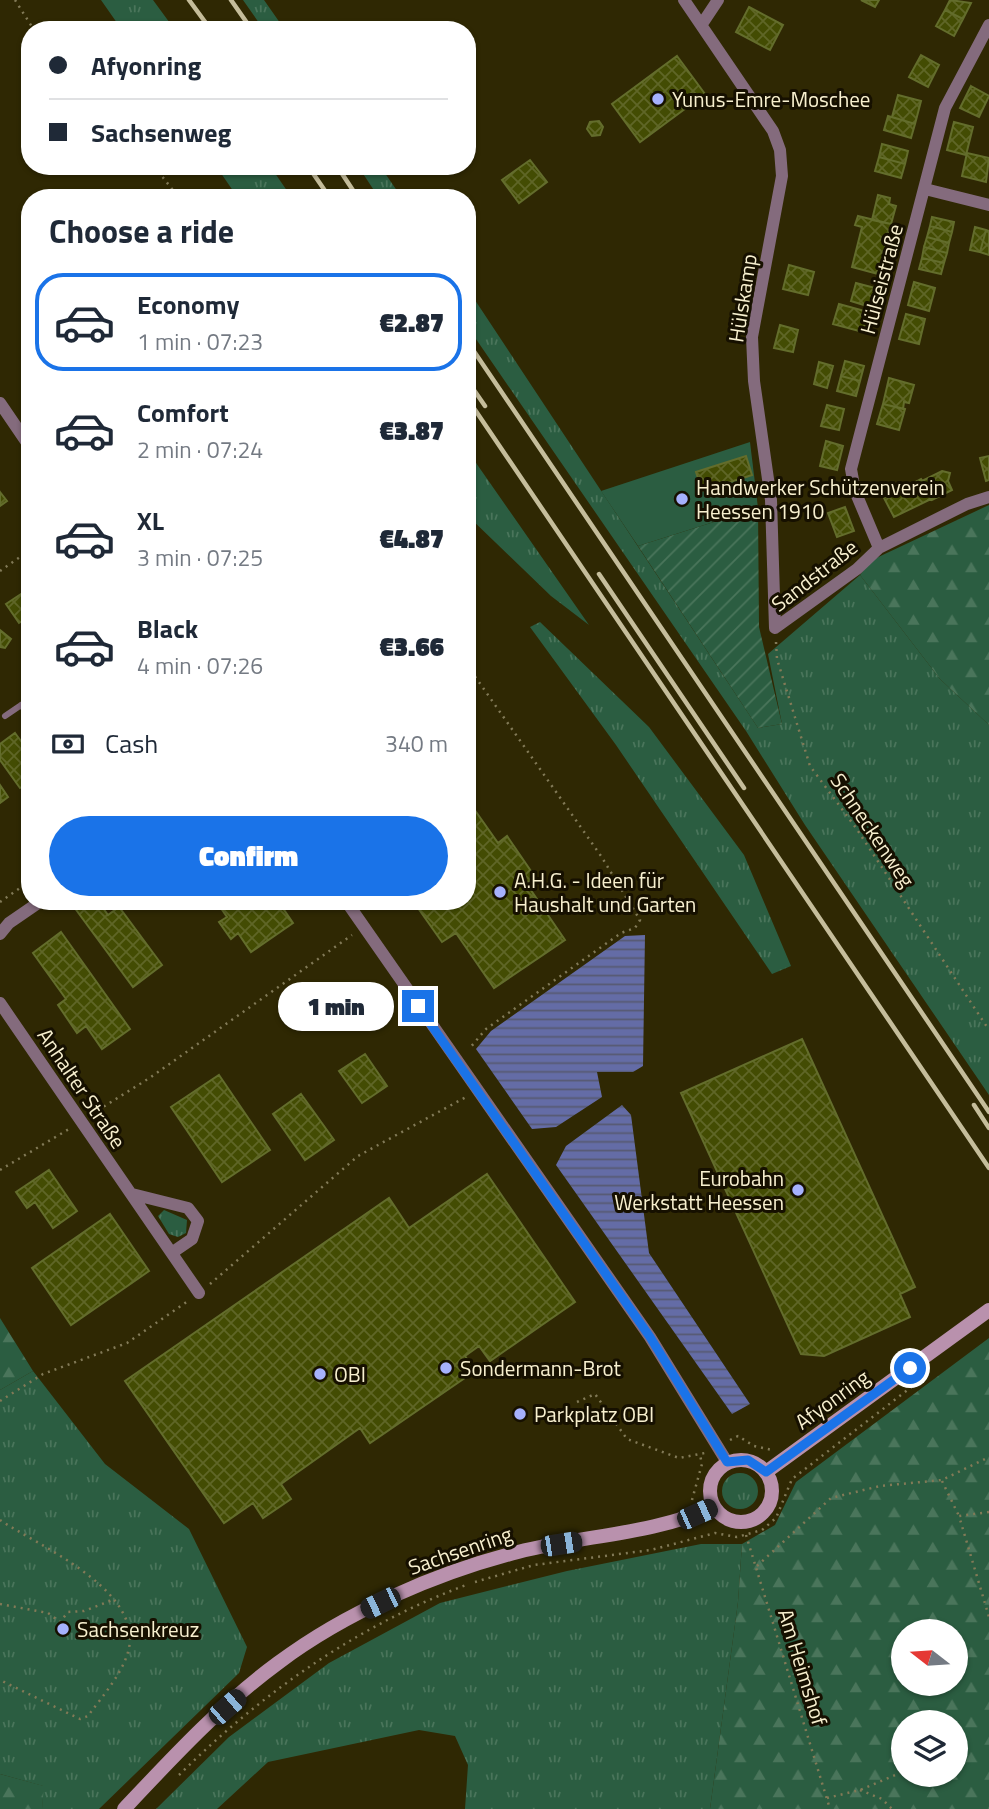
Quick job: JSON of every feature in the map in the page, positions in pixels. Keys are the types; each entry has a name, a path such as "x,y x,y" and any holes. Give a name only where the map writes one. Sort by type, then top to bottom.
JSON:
{"street":[{"name":"Hülskamp","path":"684,0 773,131 780,150 782,176 752,337 754,381 771,500 775,628"},
{"path":"702,24 718,0"},
{"name":"Hülseistraße","path":"879,548 855,491 851,469 945,108 989,26"},
{"path":"925,189 989,205"},
{"path":"0,403 21,434"},
{"name":"Sandstraße","path":"775,628 857,569 879,548 967,504 989,497"},
{"path":"0,934 9,923 28,910"},
{"path":"352,910 650,1337 727,1462"},
{"name":"Anhalter Straße","path":"0,1003 199,1293"},
{"path":"132,1194 188,1208 194,1214 198,1221 192,1239 173,1252"},
{"name":"Afyonring","path":"766,1472 989,1310"},
{"path":"748,1460 766,1472 771,1496 758,1517 734,1521 714,1507 710,1482 714,1474 727,1462 748,1460"},
{"name":"Sachsenring","path":"124,1809 187,1744 278,1662 362,1612 416,1586 490,1560 540,1547 667,1526 714,1507"}],"lane":[{"path":"5,716 21,705"}],"path":[{"path":"15,0 28,21"},
{"path":"161,175 172,189"},
{"path":"0,571 21,556"},
{"name":"Schneckenweg","path":"775,628 777,659 810,766 856,828 989,1030"},
{"path":"469,1049 486,1029 621,933 635,928 640,920 601,856 476,678"},
{"path":"0,902 21,887"},
{"path":"0,1170 151,1077 363,927"},
{"path":"0,1401 43,1374 127,1343 199,1293 263,1241 358,1156 477,1090"},
{"path":"174,1780 223,1731 316,1662 383,1622 436,1596 534,1565 651,1550 707,1534 746,1535 762,1530 776,1518 792,1479 937,1367"},
{"path":"577,1402 595,1394 626,1439 679,1458 700,1455 702,1464 692,1499 707,1534"},
{"path":"719,1446 738,1436 754,1446 772,1450 792,1479"},
{"path":"757,1566 831,1498 880,1486 942,1480 989,1457"},
{"path":"942,1480 959,1516 989,1617"},
{"path":"959,1516 989,1512"},
{"path":"0,1520 109,1591 115,1599 130,1641 120,1669 88,1716 80,1719 0,1680"},
{"name":"Am Heimshof","path":"746,1535 830,1809"},
{"path":"0,1604 48,1613 61,1622 68,1612 84,1611 115,1599"},
{"path":"827,1798 860,1790 891,1777"},
{"path":"860,1790 883,1799 892,1809"}],"green space":[{"path":"101,0 153,0 168,21 116,21"},
{"path":"243,0 264,0 279,21 258,21"},
{"path":"222,175 276,175 286,189 232,189"},
{"path":"364,175 386,175 396,189 373,189"},
{"path":"476,302 758,728 782,724 768,654 860,575 940,679 989,725 989,1095 805,825 746,731 476,339"},
{"name":"Handwerker Schützenverein Heessen 1910","path":"750,442 758,508 638,546 601,491"},
{"path":"476,463 589,625 551,596 476,524"},
{"path":"989,505 989,725 940,679 860,575 872,560"},
{"path":"758,508 759,627 782,724 758,728 638,546"},
{"path":"540,622 649,727 744,855 791,966 772,974 616,745 530,627"},
{"path":"164,1210 187,1220 186,1233 178,1237 169,1234 158,1216"},
{"path":"0,1318 33,1371 0,1390"},
{"path":"989,1338 989,1809 710,1809 738,1602 742,1544 775,1525 796,1482"},
{"path":"33,1371 105,1464 189,1529 247,1647 239,1673 99,1809 42,1809 43,1786 0,1774 0,1390"},
{"path":"740,1473 753,1478 758,1491 753,1504 740,1509 727,1504 722,1491 727,1478"},
{"path":"701,1544 742,1544 738,1602 710,1809 465,1809 468,1765 455,1736 419,1730 268,1762 217,1809 156,1809 229,1737 329,1663 440,1603 567,1571"},
{"path":"0,1774 44,1786 42,1809 0,1809"}],"water":[{"path":"645,935 643,1066 633,1072 597,1072 602,1097 556,1127 532,1129 476,1049 491,1031 625,936"},
{"path":"622,1105 631,1115 649,1253 750,1404 732,1414 556,1165 566,1146"}],"building":[{"path":"861,0 879,0 875,7"},
{"path":"950,0 971,3 963,19 945,10"},
{"path":"749,7 783,25 770,50 736,32"},
{"path":"945,10 963,19 954,36 936,26"},
{"path":"921,55 939,65 928,87 909,77"},
{"name":"Yunus-Emre-Moschee","path":"677,56 705,94 640,142 612,104"},
{"path":"971,86 989,96 979,117 960,108"},
{"path":"898,95 921,101 915,124 892,117"},
{"path":"888,116 915,124 911,138 884,130"},
{"path":"599,121 603,127 600,135 592,136 587,129 590,122"},
{"path":"954,122 973,127 966,155 947,150"},
{"path":"882,144 908,151 905,164 879,157"},
{"path":"967,153 989,158 986,182 962,176"},
{"path":"879,157 905,164 901,178 875,171"},
{"path":"530,160 547,182 519,203 502,180"},
{"path":"878,195 890,198 889,204 896,206 891,224 872,220"},
{"path":"858,216 891,224 878,274 852,267 862,227 855,225"},
{"path":"932,217 954,222 952,232 930,226"},
{"path":"930,226 952,232 949,243 927,237"},
{"path":"975,227 986,230 980,252 970,250"},
{"path":"986,230 989,231 989,255 980,252"},
{"path":"927,237 949,243 947,253 924,247"},
{"path":"924,247 947,253 944,263 922,258"},
{"path":"922,258 944,263 941,274 919,269"},
{"path":"789,265 814,272 808,295 783,289"},
{"path":"914,282 935,288 929,311 908,305"},
{"path":"856,283 875,288 870,307 851,301"},
{"path":"839,304 868,312 863,332 833,324"},
{"path":"906,314 925,319 919,344 899,339"},
{"path":"780,325 798,330 793,352 774,348"},
{"path":"845,361 864,366 860,381 841,376"},
{"path":"819,362 833,366 827,388 814,384"},
{"path":"841,376 860,381 856,396 837,391"},
{"path":"889,378 914,385 909,403 904,402 903,409 883,404"},
{"path":"883,404 905,409 899,430 877,424"},
{"path":"827,405 844,409 839,430 821,426"},
{"path":"826,441 843,446 837,470 820,466"},
{"path":"746,456 752,475 702,491 696,472"},
{"path":"989,456 989,480 986,481 980,458"},
{"path":"942,471 950,473 948,481 952,490 932,500 922,481"},
{"path":"921,479 931,499 894,517 884,498"},
{"path":"0,492 7,501 0,506"},
{"path":"845,507 854,531 837,537 828,513"},
{"path":"21,594 21,622 19,623 6,604"},
{"path":"0,630 11,639 5,648 0,647"},
{"path":"15,733 21,741 20,788 0,760 0,744"},
{"path":"0,785 8,797 0,803"},
{"name":"A.H.G. - Ideen für Haushalt und Garten","path":"476,812 498,843 507,836 535,877 526,883 565,940 494,988 456,933 442,942 419,910 476,910"},
{"path":"76,910 104,910 108,915 115,910 121,910 162,965 133,987"},
{"path":"222,910 284,910 293,923 251,952 238,933 231,939 219,922 227,917"},
{"path":"61,932 130,1029 102,1049 86,1026 77,1033 58,1005 66,999 33,953"},
{"name":"Eurobahn Werkstatt Heessen","path":"802,1039 915,1287 900,1294 910,1317 824,1356 801,1354 681,1093"},
{"path":"365,1054 387,1086 362,1103 339,1071"},
{"path":"219,1075 270,1150 222,1182 171,1107"},
{"path":"301,1094 334,1140 305,1160 273,1114"},
{"path":"49,1170 77,1211 53,1228 35,1202 27,1208 16,1192"},
{"path":"487,1174 575,1302 490,1361 479,1346 465,1356 475,1371 370,1443 360,1428 281,1484 291,1499 263,1518 253,1503 224,1523 125,1381 389,1198 409,1228"},
{"path":"110,1214 149,1271 71,1325 32,1268"}],"railway":[{"path":"189,0 204,21"},
{"path":"231,0 246,21"},
{"path":"314,175 324,189"},
{"path":"343,175 352,189"},
{"path":"476,354 989,1112"},
{"path":"476,393 485,406"},
{"path":"476,411 989,1168"},
{"path":"599,574 744,788"},
{"path":"974,1105 989,1128"}],"place":[{"name":"Yunus-Emre-Moschee","path":"658,99"},
{"name":"Handwerker Schützenverein Heessen 1910","path":"682,499"},
{"name":"A.H.G. - Ideen für Haushalt und Garten","path":"500,892"},
{"name":"Eurobahn Werkstatt Heessen","path":"798,1190"},
{"name":"Sondermann-Brot","path":"446,1368"},
{"name":"OBI","path":"320,1374"},
{"name":"Parkplatz OBI","path":"520,1414"},
{"name":"Sachsenkreuz","path":"63,1629"}],"route":[{"path":"418,1006 650,1337 727,1462 748,1460 766,1472 910,1368"}]}
